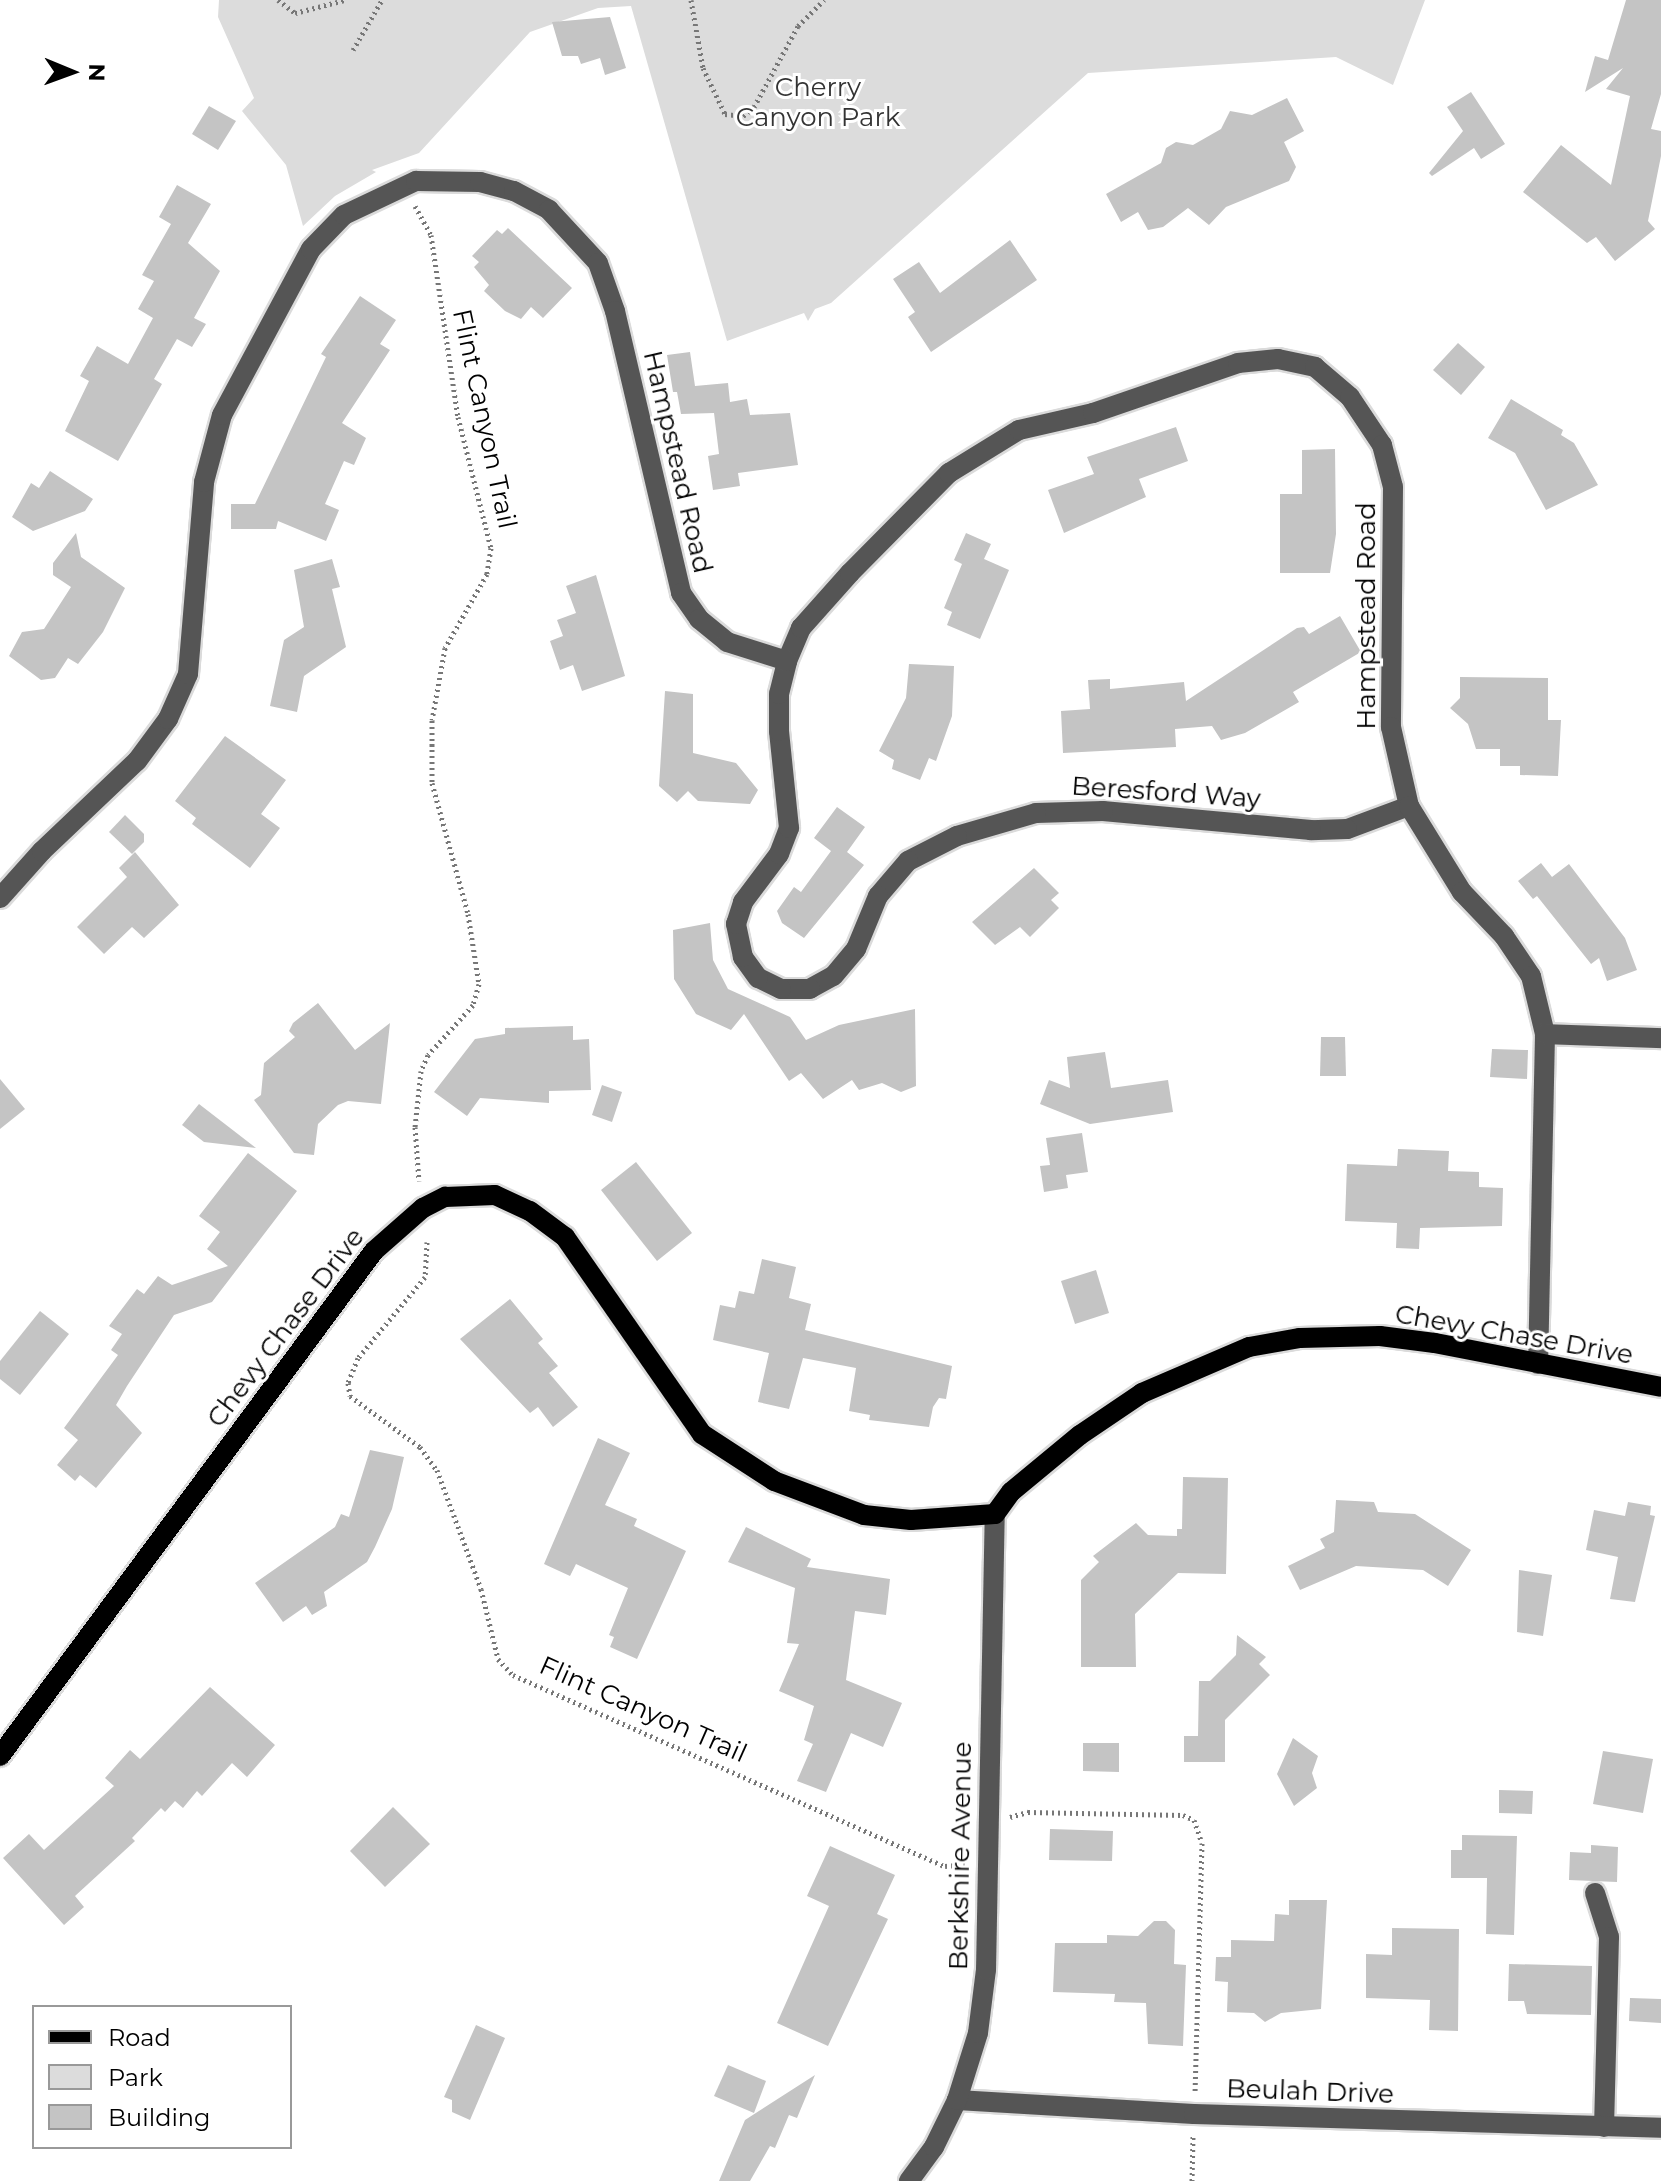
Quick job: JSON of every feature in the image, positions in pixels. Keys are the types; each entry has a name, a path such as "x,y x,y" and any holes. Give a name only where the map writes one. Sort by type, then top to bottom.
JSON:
{"main road":[{"name":"Chevy Chase Drive","path":"0,1756 374,1251 423,1208 445,1197 495,1195 530,1211 565,1237 620,1310 681,1411 702,1434 774,1481 864,1515 911,1520 995,1514 1011,1492 1068,1444 1142,1393 1249,1347 1300,1338 1380,1336 1661,1387"}],"street":[{"name":"Hampstead Road","path":"0,898 42,851 137,761 168,719 188,674 204,482 222,415 311,249 344,215 416,181 480,182 514,191 549,210 598,263 615,311 681,593 699,619 727,642 787,661 801,628 824,600 949,473 1019,430 1093,413 1238,363 1278,359 1315,367 1350,397 1382,445 1393,487 1391,727 1409,806 1462,892 1504,936 1531,976 1545,1034 1538,1364"},
{"name":"Beresford Way","path":"787,661 779,694 779,731 789,828 779,854 743,902 736,924 743,957 758,978 781,989 810,989 833,976 856,949 878,896 908,861 970,832 1036,813 1103,811 1347,829 1409,806"},
{"path":"1545,1034 1661,1038"},
{"name":"Berkshire Avenue","path":"909,2181 934,2147 957,2100 978,2033 986,1970 995,1514"},
{"path":"1595,1893 1609,1937 1604,2127"},
{"name":"Beulah Drive","path":"957,2100 1147,2112 1661,2128"}],"path":[{"path":"278,0 295,13 345,0"},
{"path":"353,50 382,0"},
{"path":"691,0 703,68 725,114 743,116 754,107 798,26 824,0"},
{"name":"Flint Canyon Trail","path":"415,206 431,235 458,417 491,548 487,574 445,648 432,720 432,783 468,914 479,984 473,1005 428,1055 421,1071 415,1127 419,1181"},
{"name":"Flint Canyon Trail","path":"427,1242 425,1277 358,1358 348,1383 350,1396 420,1447 437,1470 481,1589 498,1659 513,1675 930,1859 955,1868 966,1864"},
{"path":"1009,1817 1028,1812 1167,1814 1194,1820 1202,1843 1195,2091"},
{"path":"1192,2181 1193,2135"}],"green space":[{"name":"Cherry Canyon Park","path":"219,0 1425,0 1393,85 1336,57 1088,73 831,303 815,309 808,321 804,313 727,341 631,6 598,8 530,32 419,153 372,170 376,172 335,196 303,226 286,165 242,111 254,98 218,17"}],"building":[{"path":"1626,0 1661,0 1661,94 1651,129 1661,131 1661,156 1648,221 1655,229 1615,261 1596,237 1587,243 1523,192 1561,145 1611,185 1630,96 1606,89 1623,68 1585,92 1595,56 1608,60"},
{"path":"610,17 626,68 605,75 600,58 581,64 578,56 562,56 552,22"},
{"path":"1471,92 1505,144 1481,159 1474,148 1432,176 1429,173 1463,131 1447,107"},
{"path":"1287,98 1304,131 1284,142 1296,167 1289,181 1226,207 1209,225 1188,208 1163,227 1148,230 1138,212 1121,222 1106,194 1161,163 1166,148 1176,142 1193,145 1221,129 1230,111 1252,115"},
{"path":"209,106 236,121 218,150 192,134"},
{"path":"177,185 211,204 188,243 220,271 194,318 206,324 192,347 177,339 154,379 162,384 118,461 65,431 89,381 80,376 97,346 128,364 153,318 138,309 154,281 142,275 171,224 159,217"},
{"path":"508,228 572,288 543,318 531,307 521,319 505,311 484,291 489,285 474,267 479,262 472,256 497,230 502,234"},
{"path":"1010,240 1037,280 931,352 908,317 915,312 893,279 919,262 940,293"},
{"path":"360,296 396,320 380,344 390,350 342,423 366,438 354,465 344,461 325,504 339,510 326,541 278,521 276,529 231,529 231,504 255,504 326,357 321,354"},
{"path":"1458,343 1485,367 1461,395 1433,370"},
{"path":"690,352 695,386 728,383 730,402 747,399 750,415 790,413 798,465 738,473 740,486 713,490 708,456 719,454 714,413 681,414 677,392 673,392 667,355"},
{"path":"1511,399 1563,430 1561,435 1574,443 1598,485 1546,510 1515,453 1488,438"},
{"path":"1176,427 1188,461 1139,479 1146,497 1064,533 1048,490 1094,474 1087,457"},
{"path":"1335,449 1336,534 1330,573 1280,573 1280,494 1302,494 1302,450"},
{"path":"50,471 93,499 85,511 33,531 12,517 31,483 39,488"},
{"path":"76,533 81,557 125,588 103,632 78,664 68,658 55,678 41,680 9,656 22,632 44,629 71,587 53,575 53,563"},
{"path":"966,533 991,544 984,559 1009,570 980,639 947,625 952,612 944,608 962,564 954,560"},
{"path":"332,559 340,587 332,589 346,647 304,676 297,712 270,706 284,640 304,627 294,570"},
{"path":"596,575 625,676 582,691 573,665 560,670 550,641 563,636 557,620 576,613 566,586"},
{"path":"1340,616 1361,652 1293,692 1299,702 1245,733 1221,740 1212,726 1175,729 1176,747 1063,753 1061,711 1090,709 1088,680 1110,679 1110,689 1184,682 1186,701 1297,628 1304,627 1309,634"},
{"path":"909,664 954,666 952,716 936,761 929,758 920,780 892,769 894,760 879,751 906,698"},
{"path":"1460,677 1548,678 1548,720 1561,720 1558,776 1520,775 1520,766 1500,766 1500,749 1476,749 1468,724 1450,708 1460,698"},
{"path":"665,691 693,694 693,753 736,763 758,790 750,804 698,801 688,791 677,802 659,786"},
{"path":"225,736 286,780 261,814 280,828 250,868 192,824 196,818 175,801"},
{"path":"837,807 865,827 847,852 864,865 804,938 782,923 777,911 794,887 801,892 831,851 814,838"},
{"path":"125,815 144,834 144,842 132,854 109,832"},
{"path":"135,852 179,905 144,938 132,927 104,954 77,927 127,877 119,868"},
{"path":"1541,863 1552,877 1569,864 1625,938 1637,970 1607,981 1599,958 1591,964 1537,896 1533,899 1518,881"},
{"path":"1034,868 1059,893 1051,900 1059,908 1030,937 1020,927 995,945 972,922"},
{"path":"710,923 713,960 728,989 790,1017 806,1040 839,1025 915,1009 916,1086 901,1092 882,1083 859,1090 852,1080 823,1099 801,1073 789,1081 744,1014 731,1030 696,1014 674,979 673,930"},
{"path":"318,1003 355,1050 390,1023 381,1104 348,1101 338,1105 318,1124 314,1155 294,1153 254,1100 261,1095 264,1063 295,1037 289,1031 293,1023"},
{"path":"573,1026 573,1040 589,1039 591,1090 549,1091 549,1103 480,1098 467,1116 434,1092 475,1039 505,1034 505,1028"},
{"path":"1321,1037 1345,1037 1346,1076 1320,1076"},
{"path":"1492,1049 1528,1050 1527,1079 1490,1077"},
{"path":"1105,1052 1111,1088 1168,1080 1173,1112 1090,1124 1040,1104 1049,1080 1070,1088 1067,1057"},
{"path":"0,1079 25,1109 0,1129"},
{"path":"602,1085 622,1092 612,1122 592,1115"},
{"path":"199,1104 256,1148 204,1142 182,1125"},
{"path":"1082,1133 1088,1172 1066,1175 1068,1188 1044,1192 1040,1166 1050,1165 1046,1138"},
{"path":"1398,1149 1449,1151 1448,1171 1479,1172 1479,1187 1503,1188 1502,1226 1420,1228 1419,1249 1396,1248 1397,1223 1345,1221 1347,1164 1397,1166"},
{"path":"248,1153 297,1191 212,1302 174,1315 127,1386 116,1405 142,1433 96,1488 80,1475 75,1481 57,1465 78,1440 64,1428 118,1355 111,1350 122,1334 109,1326 137,1289 144,1294 158,1276 172,1285 228,1266 207,1249 220,1232 199,1216"},
{"path":"636,1162 692,1233 657,1261 601,1190"},
{"path":"762,1259 796,1267 789,1298 811,1304 805,1330 952,1366 946,1399 939,1398 933,1407 929,1427 869,1420 870,1415 849,1411 856,1368 803,1358 789,1409 758,1402 769,1353 713,1340 720,1305 735,1308 739,1291 754,1294"},
{"path":"1096,1270 1109,1313 1075,1324 1061,1281"},
{"path":"510,1299 543,1339 538,1343 558,1366 549,1373 578,1407 553,1427 538,1407 530,1413 460,1339"},
{"path":"40,1311 69,1334 20,1395 0,1379 0,1361"},
{"path":"598,1438 630,1453 605,1505 637,1519 634,1526 686,1551 637,1659 610,1647 614,1637 609,1635 628,1588 576,1564 570,1576 544,1564"},
{"path":"370,1450 404,1457 392,1509 375,1547 367,1562 324,1592 327,1606 312,1615 306,1606 283,1622 255,1583 335,1527 341,1514 349,1517"},
{"path":"1183,1477 1228,1478 1226,1574 1178,1573 1135,1614 1136,1667 1081,1667 1081,1580 1099,1562 1093,1556 1136,1523 1148,1535 1177,1536 1177,1529 1182,1529"},
{"path":"1336,1500 1374,1502 1378,1512 1415,1514 1471,1550 1448,1586 1423,1570 1356,1566 1300,1590 1288,1566 1325,1548 1320,1539 1334,1532"},
{"path":"1628,1502 1651,1506 1650,1515 1655,1516 1635,1602 1610,1599 1618,1557 1586,1550 1594,1510 1625,1516"},
{"path":"746,1527 811,1559 807,1567 890,1579 886,1615 855,1611 846,1680 902,1703 883,1747 851,1733 826,1792 797,1781 813,1744 804,1740 814,1706 779,1691 799,1644 787,1643 795,1588 728,1562"},
{"path":"1519,1570 1552,1575 1543,1636 1517,1632"},
{"path":"1237,1635 1266,1657 1259,1664 1270,1675 1225,1720 1225,1762 1184,1762 1184,1736 1198,1736 1199,1681 1210,1681 1236,1655"},
{"path":"210,1687 275,1745 247,1777 232,1763 202,1796 197,1791 183,1808 175,1801 165,1812 161,1808 132,1838 135,1841 75,1896 84,1907 64,1925 3,1858 29,1834 44,1850 114,1786 105,1778 130,1750 140,1759"},
{"path":"1293,1738 1318,1756 1312,1773 1317,1788 1294,1806 1277,1774"},
{"path":"1083,1743 1119,1743 1119,1772 1083,1771"},
{"path":"1603,1751 1653,1759 1643,1813 1593,1804"},
{"path":"1499,1790 1533,1791 1532,1814 1499,1813"},
{"path":"393,1807 430,1844 385,1887 350,1851"},
{"path":"1050,1829 1113,1831 1112,1861 1049,1860"},
{"path":"1462,1835 1517,1836 1514,1935 1486,1934 1487,1878 1451,1878 1451,1850 1462,1850"},
{"path":"1591,1845 1618,1847 1617,1882 1569,1880 1570,1852 1591,1853"},
{"path":"830,1846 895,1875 877,1914 888,1919 828,2046 777,2023 829,1906 807,1896"},
{"path":"1289,1900 1327,1900 1321,2009 1281,2013 1265,2022 1254,2013 1227,2012 1228,1982 1215,1981 1216,1957 1231,1957 1231,1940 1274,1941 1275,1914 1289,1915"},
{"path":"1154,1921 1166,1921 1175,1930 1174,1964 1186,1965 1183,2046 1148,2044 1146,2003 1114,2002 1115,1994 1053,1992 1055,1943 1107,1943 1107,1935 1138,1936"},
{"path":"1392,1928 1459,1929 1458,2031 1429,2030 1430,2000 1366,1998 1366,1954 1392,1955"},
{"path":"1509,1964 1592,1966 1591,2015 1527,2014 1524,2001 1508,2001"},
{"path":"1630,1998 1661,1999 1661,2023 1629,2021"},
{"path":"476,2025 505,2038 470,2120 452,2112 452,2100 444,2097"},
{"path":"728,2065 766,2081 754,2113 714,2096"},
{"path":"815,2075 797,2118 789,2115 775,2148 770,2146 750,2181 719,2181 745,2120"}]}
